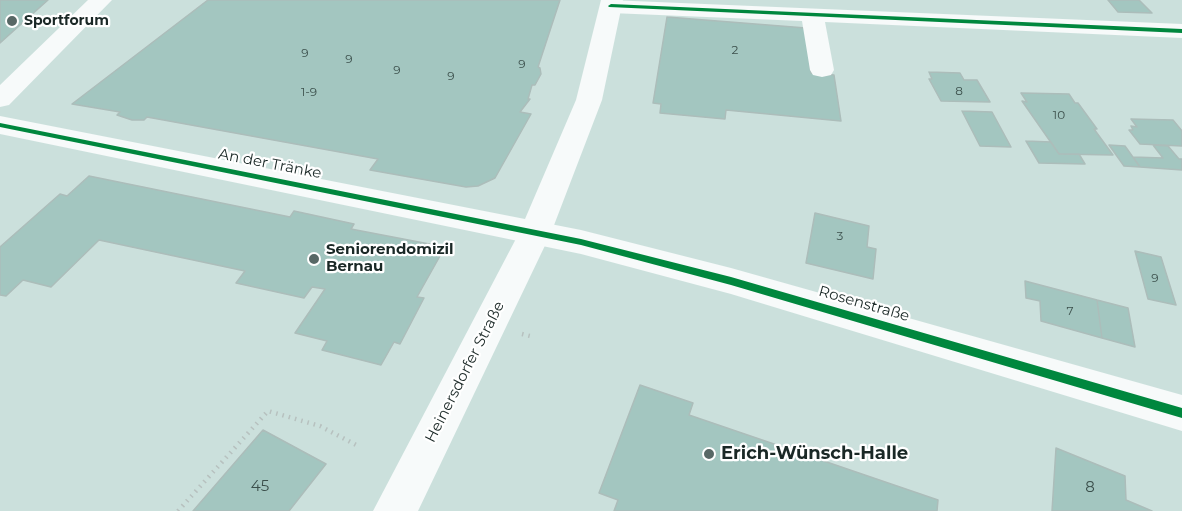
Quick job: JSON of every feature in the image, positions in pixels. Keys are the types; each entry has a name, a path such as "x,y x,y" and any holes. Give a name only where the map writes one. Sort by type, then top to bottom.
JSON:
{"street":[{"path":"0,99 101,0"},
{"path":"611,3 1182,30"},
{"name":"Heinersdorfer Straße","path":"394,511 535,233 589,100 611,3"},
{"path":"812,14 822,70"},
{"name":"An der Tränke","path":"3,129 535,233"},
{"name":"Rosenstraße","path":"535,233 731,281 1182,413"}],"path":[{"path":"178,511 268,411 320,426 358,446"}],"building":[{"name":"Sportforum","path":"0,0 48,0 0,43"},
{"path":"208,0 560,0 538,67 541,74 535,85 532,85 528,99 530,99 520,112 531,114 495,178 478,186 466,187 370,170 378,159 147,117 144,120 132,120 117,115 120,112 72,104"},
{"path":"1108,0 1139,0 1152,13 1118,12"},
{"path":"667,17 806,28 811,73 834,75 841,121 726,110 725,119 660,113 661,104 653,103"},
{"path":"929,72 960,73 964,80 977,80 990,102 941,101 929,79 932,79"},
{"path":"1021,93 1069,94 1097,129 1094,129 1113,155 1059,154 1022,101 1027,102"},
{"path":"962,111 992,112 1011,147 980,146"},
{"path":"1131,119 1173,120 1182,131 1182,146 1140,144 1129,130 1133,130 1131,126 1137,127"},
{"path":"1026,141 1051,142 1059,154 1079,154 1085,164 1039,163"},
{"path":"1109,145 1125,146 1140,167 1124,166"},
{"path":"1153,145 1168,146 1179,159 1182,159 1182,170 1140,167 1133,157 1163,158"},
{"name":"Seniorendomizil Bernau","path":"89,176 290,217 294,211 354,224 351,229 445,247 417,297 424,298 400,344 394,342 381,365 322,350 327,341 295,333 325,289 312,287 304,298 236,283 245,271 99,240 51,287 23,280 6,296 0,295 0,247 60,194 67,196"},
{"path":"815,213 869,226 867,247 876,249 873,279 806,263"},
{"path":"1135,251 1161,257 1176,305 1148,299"},
{"path":"1025,281 1097,300 1102,338 1041,321 1040,301 1026,298"},
{"path":"1097,300 1128,308 1135,347 1102,338"},
{"name":"Erich-Wünsch-Halle","path":"640,385 693,403 689,415 938,500 937,511 614,511 618,500 599,493"},
{"path":"263,430 326,464 289,511 193,511"},
{"path":"1056,448 1125,476 1126,500 1152,511 1052,511"}],"cycle path":[{"path":"611,6 1182,31"},
{"path":"0,125 581,242 731,281 1182,413"}],"place":[{"name":"Sportforum","path":"12,21"},
{"name":"Seniorendomizil Bernau","path":"314,259"},
{"name":"Erich-Wünsch-Halle","path":"709,454"}]}
